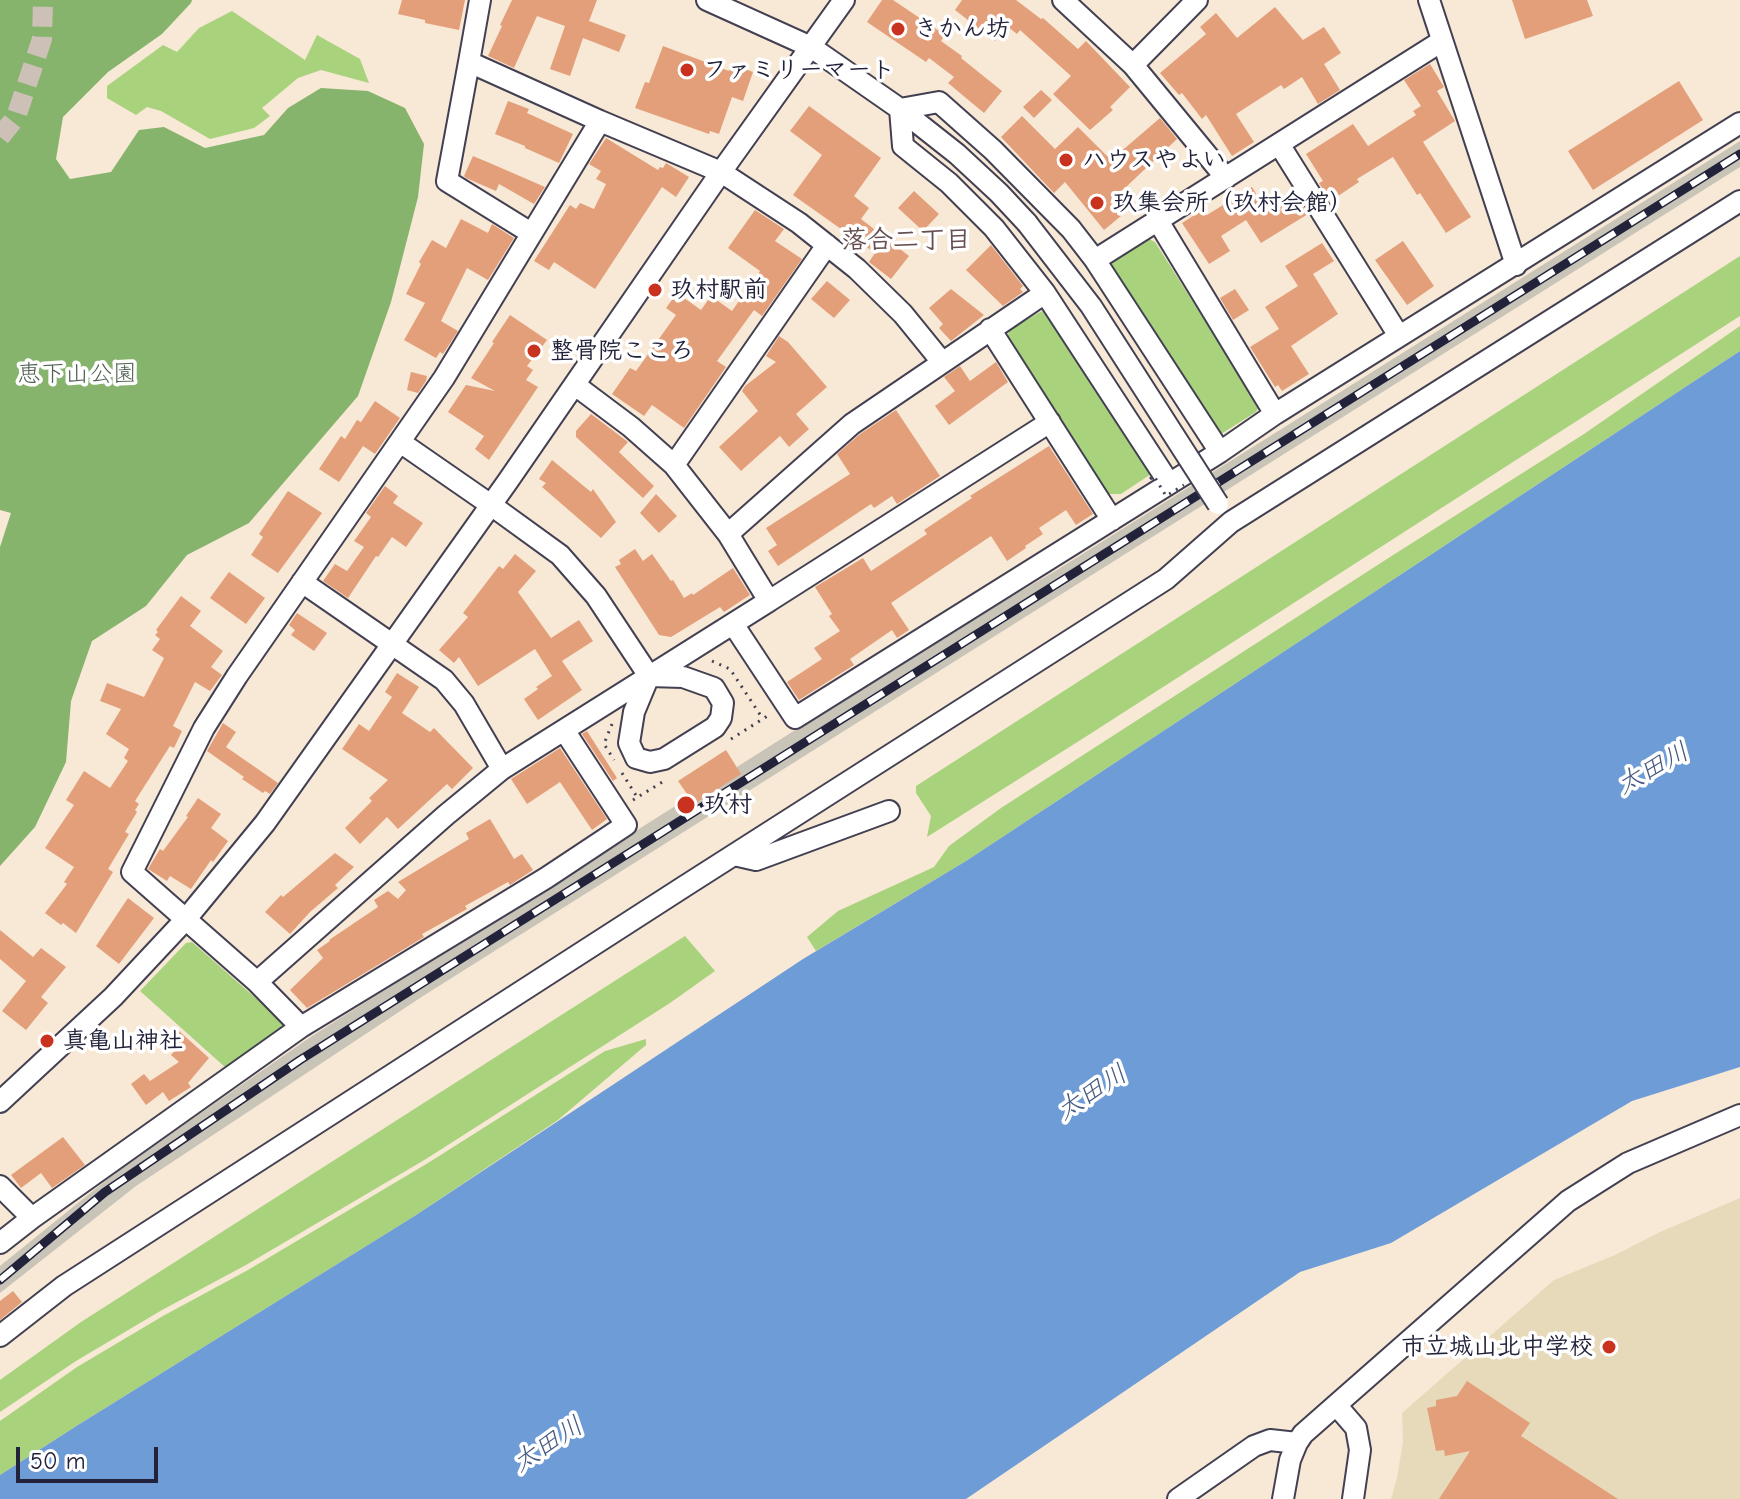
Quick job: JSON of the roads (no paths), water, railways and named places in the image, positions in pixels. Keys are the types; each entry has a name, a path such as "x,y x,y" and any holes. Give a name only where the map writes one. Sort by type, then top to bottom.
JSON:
{"street":[{"path":"480,0 447,181 531,233"},
{"path":"707,0 811,47 900,109 957,154 999,193 1027,223 1091,306 1231,522"},
{"path":"0,1102 113,997 186,919 265,823 844,0"},
{"path":"1063,0 1133,65 1226,178"},
{"path":"1133,65 1197,0"},
{"path":"1429,0 1516,265"},
{"path":"1095,260 1442,41"},
{"path":"469,62 721,172 799,223 857,269 903,314 942,362"},
{"path":"900,109 939,102 1004,161 1071,229 1095,260 1220,452"},
{"path":"900,109 903,146 949,183 994,228 1045,293 1168,482"},
{"path":"301,1027 257,982 132,872 204,728 444,378 600,121"},
{"path":"733,624 795,718 1740,123"},
{"path":"1279,144 1399,336"},
{"path":"0,1336 64,1286 1166,579 1231,522 1740,201"},
{"path":"1158,221 1275,414"},
{"path":"674,465 827,245"},
{"path":"728,534 852,424 1045,293"},
{"path":"990,329 1112,520"},
{"path":"575,385 631,427 674,465 728,534 769,601"},
{"path":"257,982 502,769 1050,422"},
{"path":"400,442 560,555 596,596 649,676"},
{"path":"302,582 444,680 464,704 502,769"},
{"path":"649,676 693,680 714,688 723,703 721,718 715,727 664,759 650,762 636,758 629,743 634,712 649,676"},
{"path":"0,1243 301,1027 546,878 626,825 564,730"},
{"path":"734,855 756,860 889,811"},
{"path":"1283,1499 1290,1460 1303,1434 1568,1201 1628,1163 1740,1115"},
{"path":"0,1186 32,1218"},
{"path":"1337,1406 1356,1428 1360,1450 1353,1499"},
{"path":"1178,1499 1254,1446 1270,1440 1297,1443"}],"water":[{"name":"太田川","path":"1740,351 1740,1067 1632,1101 1391,1243 1300,1272 966,1499 0,1499 0,1475 413,1217 803,959 966,861"}],"tunnel":[{"path":"0,137 16,117 42,39 43,0"}],"railway":[{"path":"0,1280 105,1192 300,1060 1740,154"}],"place":[{"name":"きかん坊","path":"898,29"},
{"name":"ファミリーマート","path":"687,70"},
{"name":"ハウスやよい","path":"1066,160"},
{"name":"玖集会所（玖村会館）","path":"1097,203"},
{"name":"玖村駅前","path":"655,290"},
{"name":"整骨院こころ","path":"534,351"},
{"name":"玖村","path":"686,805"},
{"name":"真亀山神社","path":"47,1041"},
{"name":"市立城山北中学校","path":"1609,1347"}],"district":[{"name":"落合二丁目","path":"906,241"}],"park label":[{"name":"恵下山公園","path":"77,374"}]}
